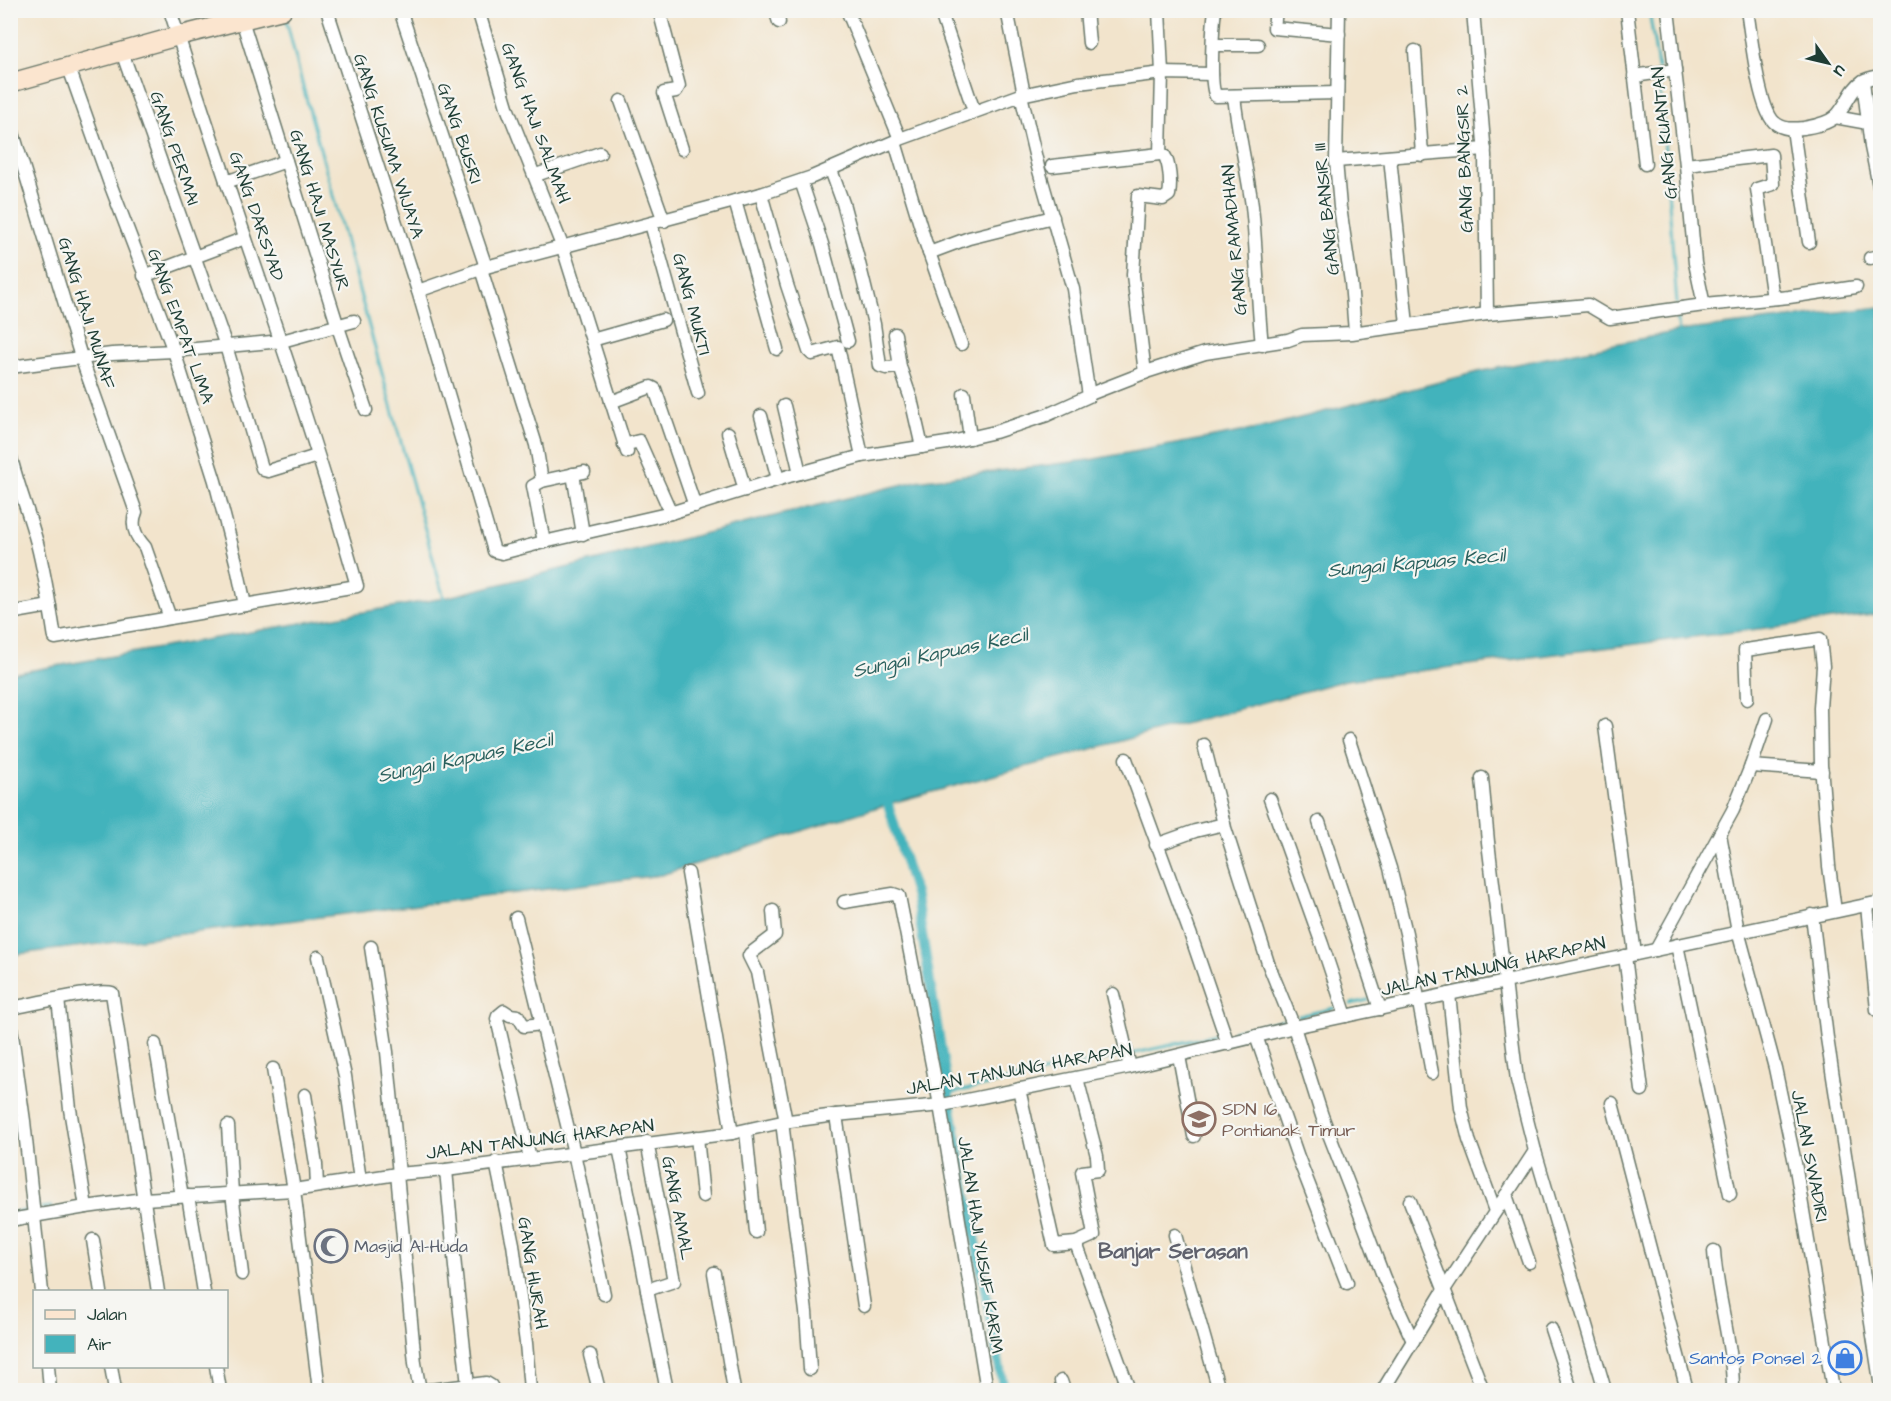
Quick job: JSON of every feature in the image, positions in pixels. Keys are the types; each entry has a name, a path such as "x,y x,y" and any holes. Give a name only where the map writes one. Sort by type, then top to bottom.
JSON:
{"main road":[{"path":"10,83 178,36 277,12"}],"street":[{"name":"GANG DARSYAD","path":"170,10 226,182 282,341 357,586 244,603"},
{"name":"GANG KUSUMA WIJAYA","path":"327,10 418,291 494,551 502,553 544,542"},
{"name":"GANG BUSRI","path":"400,10 483,268 536,445 542,482"},
{"name":"GANG HAJI SALMAH","path":"478,10 508,110 536,175 563,248 625,449 639,441 671,513"},
{"path":"659,10 679,86 676,91 664,93 682,149"},
{"path":"847,10 898,141 929,253 961,344"},
{"path":"940,10 974,111"},
{"path":"1007,10 1038,167 1073,289 1090,394"},
{"path":"1086,10 1089,43"},
{"path":"1159,10 1162,73 1160,154"},
{"path":"1215,10 1212,74 1214,95 1218,97 1273,93 1337,93"},
{"path":"1276,10 1274,28 1339,34"},
{"name":"GANG BANSIR III","path":"1339,10 1336,161 1355,332"},
{"name":"GANG BANGSIR 2","path":"1473,10 1485,149 1486,310"},
{"path":"1627,10 1637,76 1645,164"},
{"name":"GANG KUANTAN","path":"1668,10 1670,71 1686,165 1694,251 1704,305"},
{"path":"1747,10 1759,81 1768,113 1778,124 1793,129 1823,123 1835,117 1856,87 1863,81 1881,76"},
{"name":"GANG HAJI MASYUR","path":"242,20 366,410"},
{"path":"1214,45 1258,45"},
{"path":"1415,51 1422,154"},
{"name":"GANG PERMAI","path":"122,52 226,346 263,469 268,471 317,456"},
{"name":"GANG EMPAT LIMA","path":"69,68 144,276 174,351 215,481 237,562 244,603"},
{"path":"1637,76 1670,71"},
{"path":"418,291 483,268 761,194 801,181 974,111 1023,94 1078,83 1162,73 1212,74"},
{"path":"1863,81 1868,123 1876,146 1881,191"},
{"name":"GANG RAMADHAN","path":"1234,96 1252,207 1262,345"},
{"name":"GANG MUKTI","path":"621,101 658,222 698,393"},
{"path":"1835,117 1868,123"},
{"name":"GANG HAJI MUNAF","path":"10,123 81,357 136,512 132,525 139,541 145,547 170,618"},
{"path":"1793,129 1809,242"},
{"path":"1336,161 1485,149"},
{"path":"536,175 600,153"},
{"path":"1052,166 1160,154 1167,158 1168,195 1163,199 1138,195 1133,275 1144,373"},
{"path":"1686,165 1770,155 1773,184 1757,189 1772,292 1777,298"},
{"path":"1390,157 1407,325"},
{"path":"226,182 286,161"},
{"path":"831,170 843,203 857,255 874,324 880,366 900,367"},
{"path":"801,181 822,243 848,341"},
{"path":"761,194 809,351 812,354 838,347 862,456"},
{"path":"735,201 777,349"},
{"path":"929,253 969,238 1053,217"},
{"path":"144,276 245,238"},
{"path":"584,534 578,473 534,484 532,489 544,542 584,534 671,513 778,479 862,456 996,432 1047,415 1090,394 1144,373 1205,353 1262,345 1302,335 1355,332 1407,325 1486,310 1588,305 1610,318 1856,287"},
{"path":"592,340 663,320"},
{"path":"10,367 112,354 282,341 354,321"},
{"path":"895,334 906,401 922,447"},
{"path":"611,402 651,387 655,389 695,506"},
{"path":"964,394 970,438"},
{"path":"784,406 800,473"},
{"path":"761,416 778,479"},
{"path":"728,433 745,490"},
{"path":"10,454 36,540 56,638 244,603"},
{"path":"10,613 50,606"},
{"path":"1747,699 1746,650 1820,639 1823,666 1820,708 1822,771 1829,866 1835,911"},
{"path":"1656,950 1733,810 1767,719"},
{"path":"1605,726 1642,1090"},
{"path":"1349,740 1390,868 1420,1001 1432,1073"},
{"path":"1204,745 1224,824 1268,963 1294,1027 1322,1116 1384,1278 1413,1341"},
{"path":"1126,759 1228,1044"},
{"path":"1751,766 1822,771"},
{"path":"1482,778 1517,1080 1605,1390"},
{"path":"1269,799 1346,1016"},
{"path":"1319,822 1380,1009"},
{"path":"1156,845 1195,831 1224,824"},
{"name":"JALAN SWADIRI","path":"1720,834 1738,932 1775,1068 1795,1163 1833,1390"},
{"path":"688,873 732,1133"},
{"name":"JALAN HAJI YUSUF KARIM","path":"844,902 893,894 899,896 941,1105 987,1390"},
{"name":"JALAN TANJUNG HARAPAN","path":"10,1220 144,1199 294,1190 398,1174 446,1170 619,1148 647,1142 732,1133 784,1122 836,1115 965,1101 1179,1056 1294,1027 1881,902"},
{"path":"1867,905 1876,1010"},
{"path":"773,912 775,935 749,956 757,972 784,1122 806,1312 810,1369"},
{"path":"1812,915 1827,1038 1881,1381"},
{"path":"516,918 574,1153 604,1294"},
{"path":"1677,945 1730,1194"},
{"path":"371,947 387,1052 415,1363 419,1385 423,1390 430,1390 486,1383 493,1390"},
{"path":"318,957 345,1076 360,1180"},
{"path":"10,1008 111,992 158,1290"},
{"path":"1113,994 1130,1067"},
{"path":"1449,994 1461,1108 1476,1162 1496,1211"},
{"path":"58,999 70,1109 86,1207"},
{"path":"530,1158 497,1019 504,1011 518,1016 524,1026 542,1024"},
{"path":"10,1020 24,1120 42,1290"},
{"path":"1256,1036 1298,1157 1347,1283"},
{"path":"155,1044 204,1290"},
{"path":"1179,1056 1194,1136"},
{"path":"273,1069 294,1190 319,1390"},
{"path":"1019,1089 1054,1245 1076,1243 1094,1235 1082,1172 1098,1170 1097,1156 1077,1078"},
{"path":"305,1095 316,1164 317,1186"},
{"path":"1612,1103 1687,1390"},
{"path":"836,1115 864,1306"},
{"path":"228,1126 232,1193 242,1274"},
{"path":"746,1131 756,1232"},
{"path":"697,1137 703,1196"},
{"name":"GANG AMAL","path":"647,1142 674,1281 647,1290"},
{"path":"619,1148 668,1390"},
{"path":"1383,1390 1444,1290 1535,1150"},
{"name":"GANG HIJRAH","path":"496,1162 513,1244 530,1390"},
{"path":"446,1170 454,1267 468,1384"},
{"path":"1506,1195 1529,1262"},
{"path":"1410,1201 1483,1390"},
{"path":"1175,1235 1219,1390"},
{"path":"93,1240 100,1290"},
{"path":"1076,1243 1129,1390"},
{"path":"1714,1251 1716,1280 1732,1363 1733,1390"},
{"path":"714,1273 734,1390"},
{"path":"1551,1329 1572,1390"},
{"path":"591,1355 599,1390"},
{"path":"48,1368 50,1390"},
{"path":"111,1368 115,1390"},
{"path":"216,1368 220,1390"}],"water":[{"name":"Sungai Kapuas Kecil","path":"1880,307 1880,614 1346,680 888,804 661,875 11,955 11,674 444,598 916,481 1089,460 1257,429 1478,372 1679,331"}],"waterway":[{"path":"1649,10 1658,68"},
{"path":"285,15 445,602"},
{"path":"1659,75 1677,304"},
{"path":"1677,311 1679,334"},
{"path":"888,804 916,897 951,1109 1004,1390"},
{"path":"1351,1004 1368,1000"},
{"path":"1299,1016 1334,1008"},
{"path":"1233,1031 1282,1020"},
{"path":"1131,1054 1216,1035"},
{"path":"947,1094 1124,1055"},
{"path":"42,1208 51,1207"},
{"path":"10,1213 25,1211"}],"place":[{"name":"SDN 16 Pontianak Timur","path":"1199,1119"},
{"name":"Masjid Al-Huda","path":"331,1246"},
{"name":"Santos Ponsel 2","path":"1845,1358"}],"district":[{"name":"Banjar Serasan","path":"1173,1251"}]}
